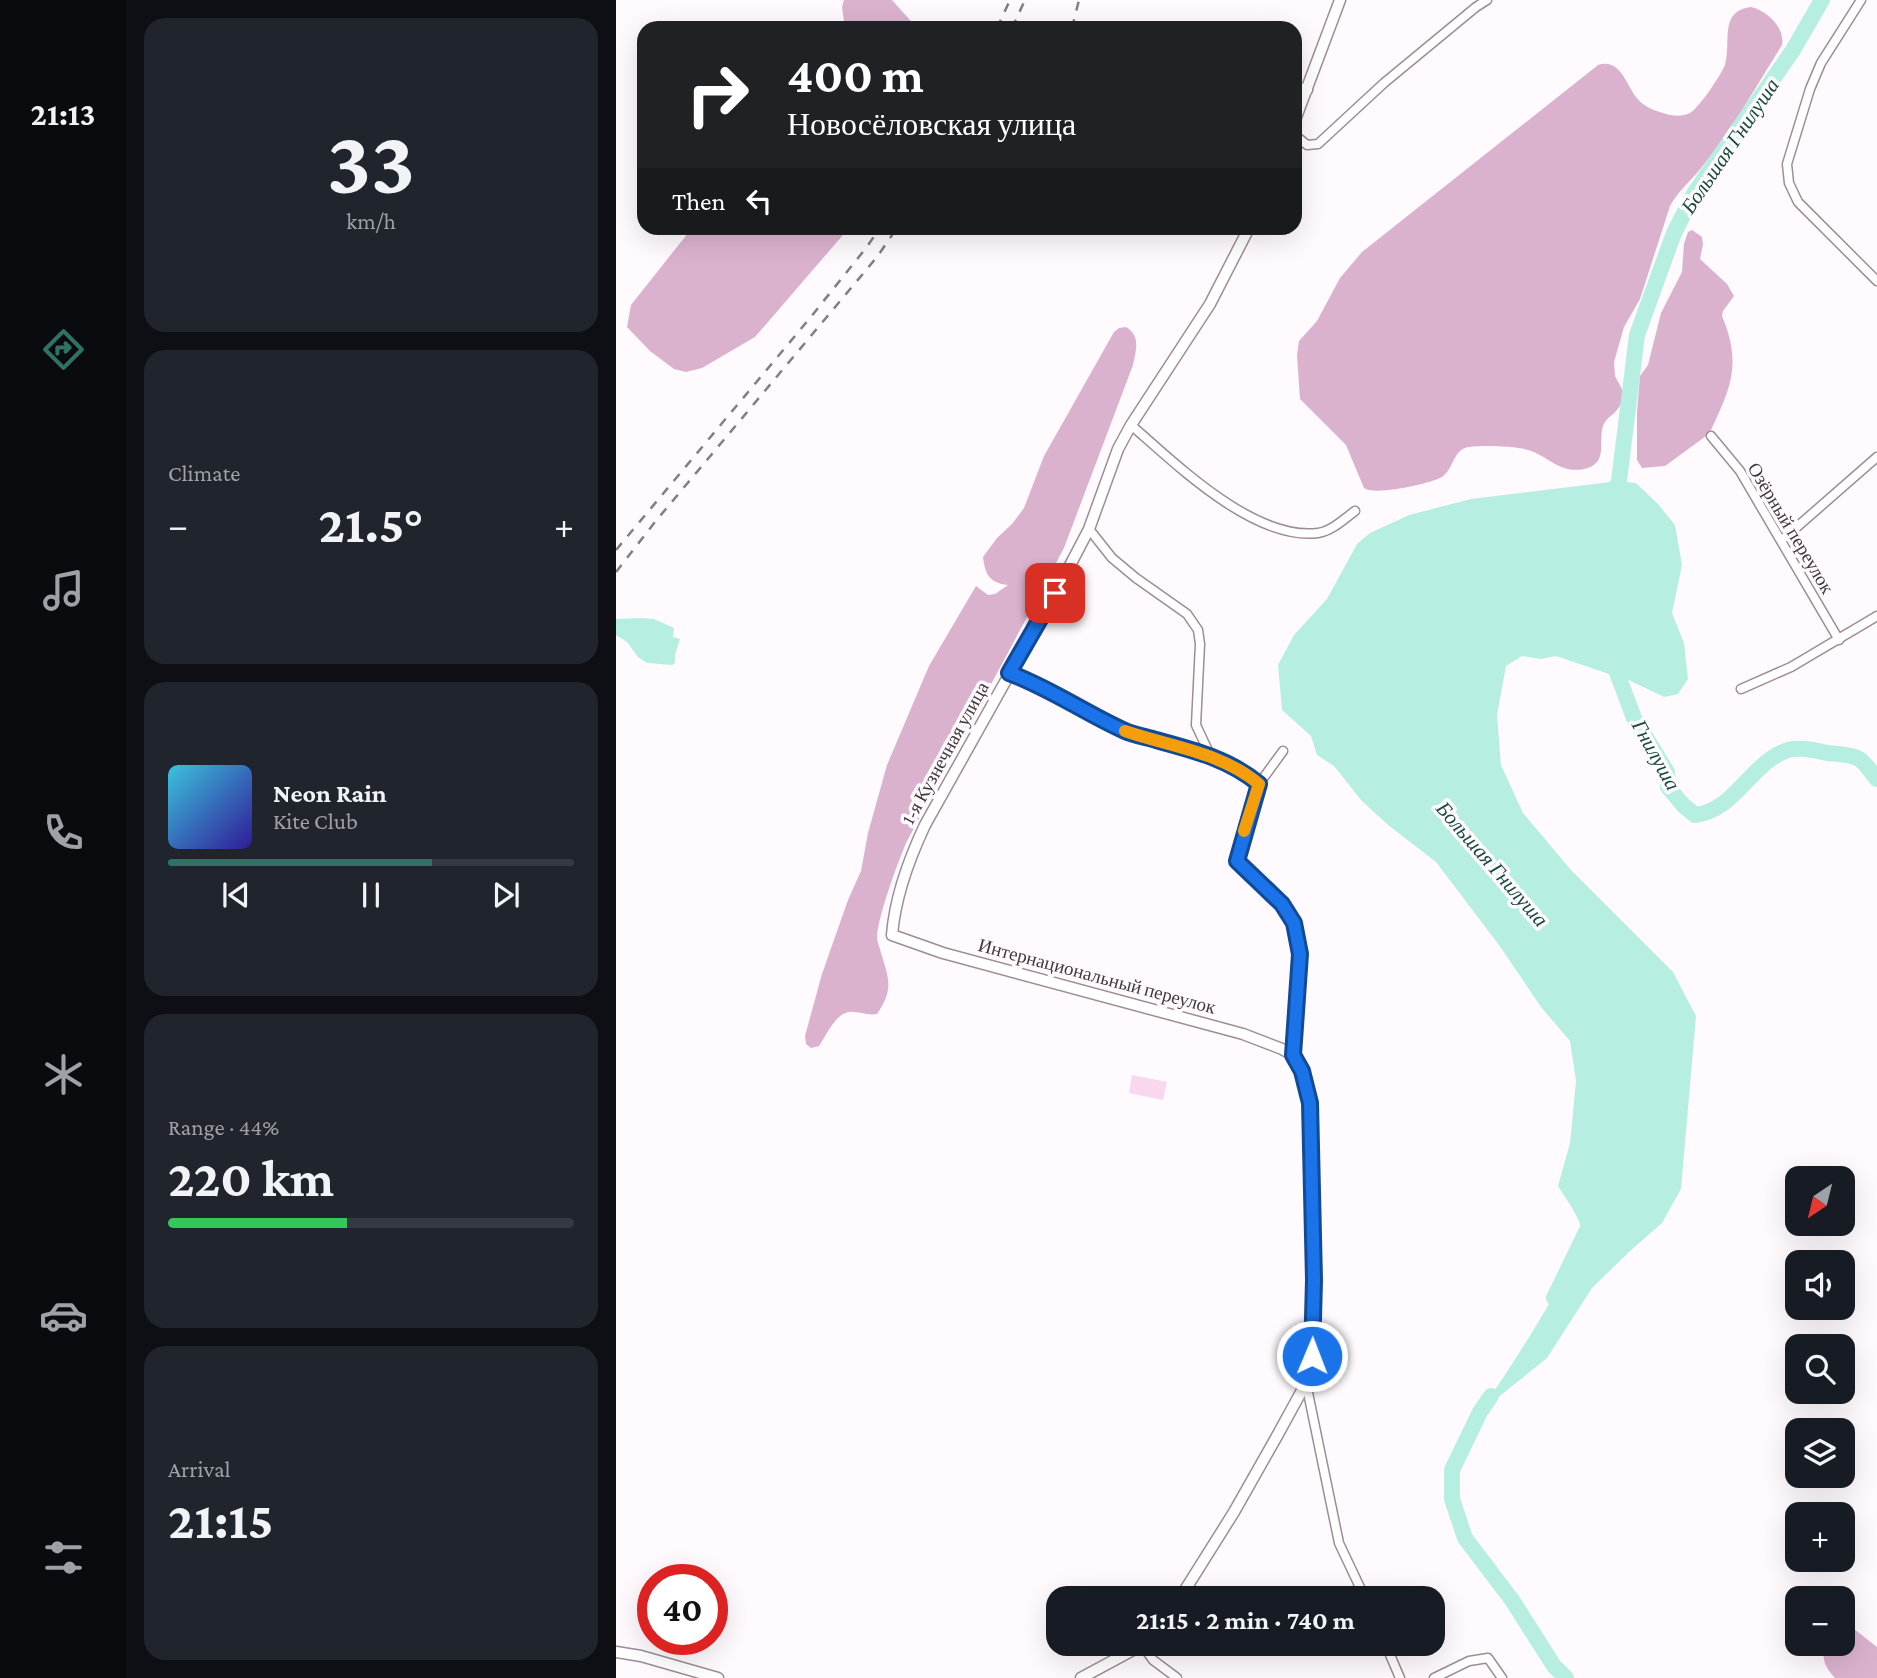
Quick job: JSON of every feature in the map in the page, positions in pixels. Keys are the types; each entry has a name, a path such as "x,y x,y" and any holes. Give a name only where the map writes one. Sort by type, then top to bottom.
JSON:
{"street":[{"path":"1302,104 1340,0"},
{"path":"1302,141 1307,145 1318,144 1384,83 1476,6 1487,0"},
{"path":"1861,0 1821,63 1787,163 1789,183 1798,202 1877,281"},
{"path":"1302,88 1308,90"},
{"name":"1-я Кузнечная улица","path":"892,935 896,905 915,846 925,825 1066,573 1088,529 1118,449 1131,425 1210,304 1245,235"},
{"path":"1131,425 1201,485 1233,508 1264,522 1288,530 1321,533 1355,512"},
{"name":"Озёрный переулок","path":"1711,436 1729,455 1782,540 1839,640"},
{"path":"1782,540 1877,457"},
{"path":"1088,529 1112,558 1187,614 1198,630 1200,644 1196,725 1211,757"},
{"path":"1741,689 1791,667 1877,616"},
{"path":"1009,673 1035,682 1062,700 1126,732 1211,757 1243,771 1259,784"},
{"path":"1188,1586 1234,1512 1306,1383 1312,1356 1314,1280 1310,1103 1302,1071 1293,1055 1300,954 1294,923 1282,904 1237,861 1259,784 1283,751"},
{"name":"Интернациональный переулок","path":"892,935 943,953 1243,1034 1293,1055"},
{"path":"1306,1383 1339,1543 1359,1586"},
{"path":"616,1652 641,1656 718,1678"},
{"path":"1081,1678 1122,1656"},
{"path":"1151,1656 1177,1678"},
{"path":"1391,1656 1400,1678"},
{"path":"1434,1678 1469,1661 1488,1658 1502,1678"}],"shaded area":[{"path":"844,0 892,0 911,21 844,21"},
{"path":"1751,7 1774,21 1781,32 1782,45 1723,139 1670,206 1640,299 1624,327 1614,362 1615,376 1626,397 1603,426 1600,455 1594,465 1579,470 1570,469 1523,449 1499,446 1469,447 1460,451 1446,473 1435,480 1390,490 1364,488 1346,445 1300,399 1297,355 1299,341 1317,321 1340,278 1362,252 1598,65 1612,65 1617,69 1636,97 1648,107 1673,115 1690,113 1699,105 1725,65 1730,21 1741,10"},
{"path":"1692,230 1702,237 1700,259 1727,284 1734,296 1722,316 1732,348 1729,388 1706,436 1665,466 1642,468 1637,460 1640,376 1648,365 1661,313 1682,272 1684,244 1688,232"},
{"path":"686,235 843,235 755,337 702,368 686,372 674,369 650,351 627,327 631,305"},
{"path":"1126,327 1136,339 1133,365 1064,548 906,843 893,877 877,937 888,977 886,998 877,1014 849,1012 839,1017 819,1046 811,1048 806,1044 805,1036 822,974 861,871 868,833 887,765 929,666 976,586 988,595 995,594 1008,585 990,577 983,557 1024,508 1044,456 1114,332"},
{"path":"1132,1075 1167,1082 1163,1100 1129,1093"},
{"path":"1855,1630 1877,1647 1877,1678 1835,1678 1828,1670 1824,1658 1855,1656"}],"water":[{"path":"1619,481 1636,483 1675,525 1682,565 1672,613 1684,643 1688,679 1678,694 1664,697 1618,675 1556,656 1541,659 1522,656 1506,666 1497,715 1501,765 1523,813 1571,870 1673,972 1696,1016 1681,1189 1662,1223 1592,1288 1547,1358 1480,1412 1556,1291 1579,1243 1581,1228 1558,1186 1570,1143 1576,1081 1570,1041 1541,1007 1499,945 1436,862 1361,800 1334,766 1317,755 1311,736 1282,710 1278,665 1294,635 1327,599 1357,544 1370,533 1409,515 1471,499"},
{"path":"616,619 654,619 674,628 673,637 680,639 675,663 647,663 638,657 627,642 616,635"}],"waterway":[{"name":"Большая Гнилуша","path":"1610,500 1619,481 1637,335 1674,233 1695,192 1793,50 1822,0"},
{"name":"Гнилуша","path":"1611,657 1634,718 1667,772 1668,787 1695,815 1709,812 1721,805 1763,765 1788,750 1808,749 1856,757 1877,779"},
{"name":"Большая Гнилуша","path":"1554,1298 1587,1230"},
{"name":"Большая Гнилуша","path":"1491,1396 1480,1412 1452,1470 1452,1499 1465,1538 1512,1600 1554,1666 1566,1678"}],"railway":[{"path":"1000,21 1010,0"},
{"path":"1015,21 1025,0"},
{"path":"1074,21 1079,0"},
{"path":"616,550 810,318 875,235"},
{"path":"616,572 877,257 892,235"}],"slow traffic":[{"path":"1125,731 1227,763 1259,784 1244,831"}],"route":[{"path":"1055,593 1009,673 1035,682 1062,700 1126,732 1227,763 1259,784 1237,861 1282,904 1294,923 1300,954 1293,1055 1302,1071 1310,1103 1314,1280 1312,1356"}]}
